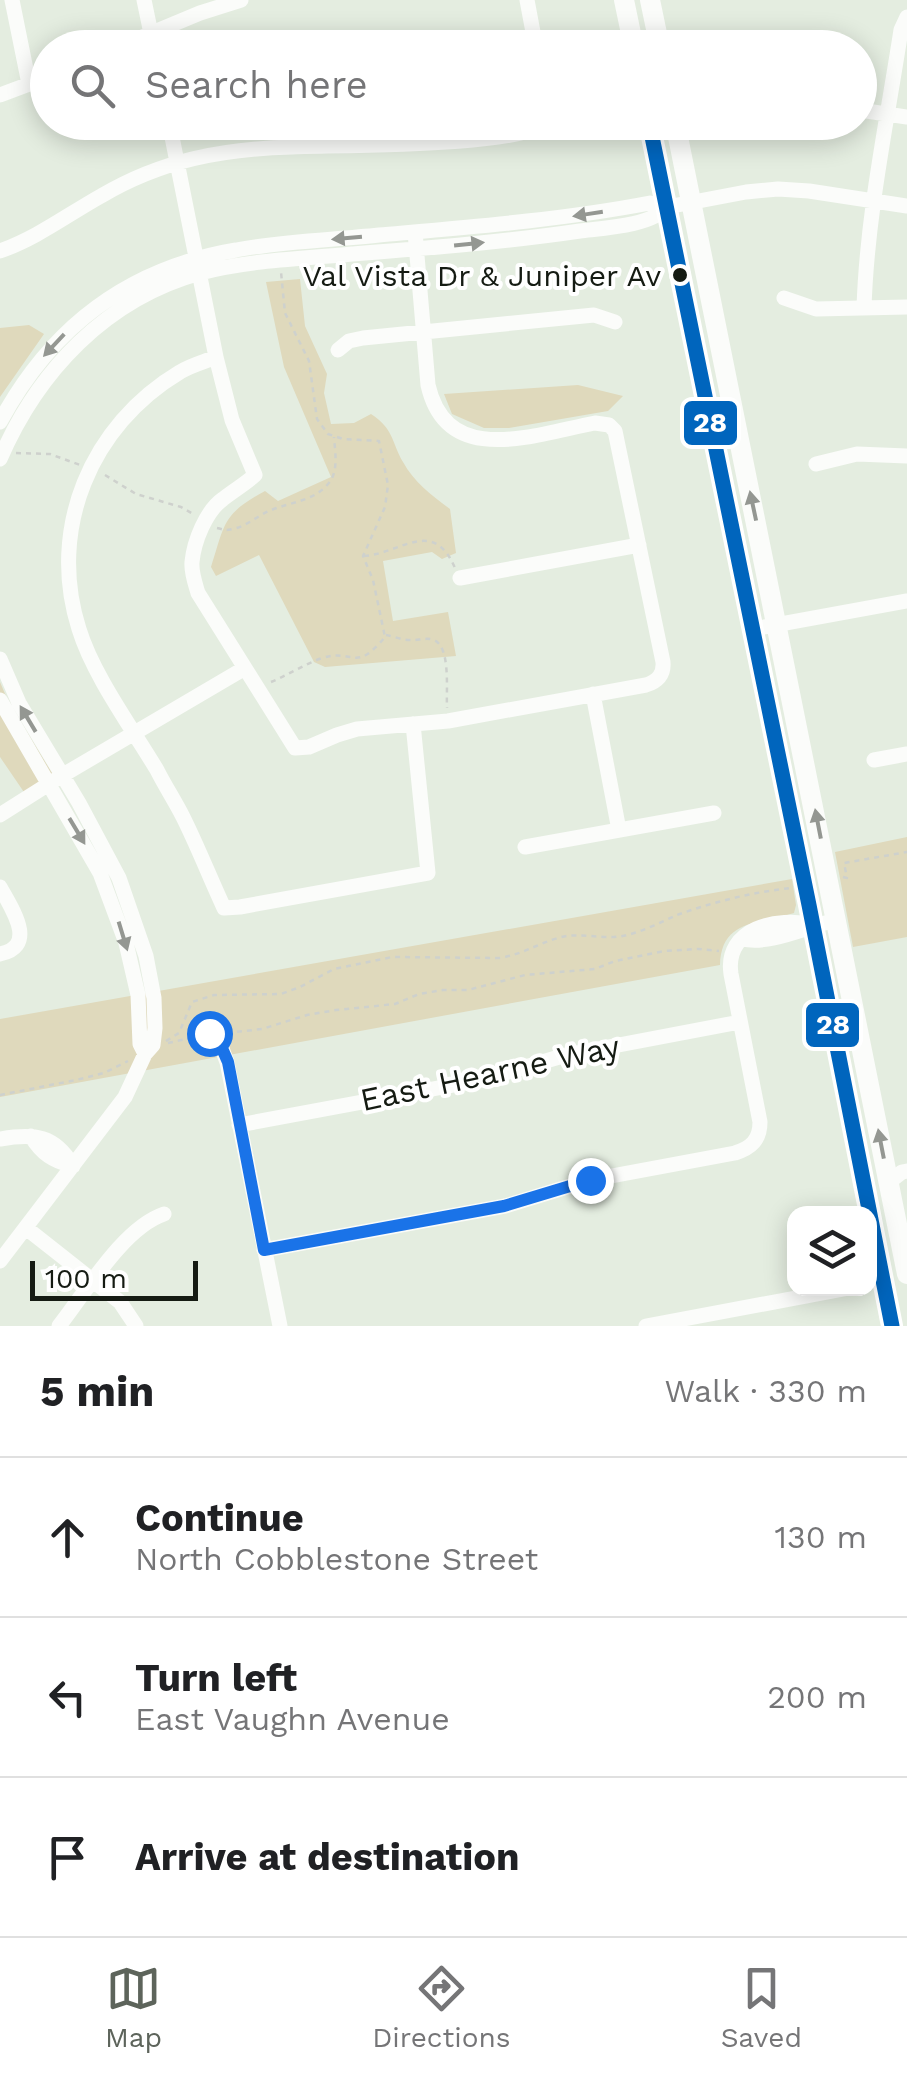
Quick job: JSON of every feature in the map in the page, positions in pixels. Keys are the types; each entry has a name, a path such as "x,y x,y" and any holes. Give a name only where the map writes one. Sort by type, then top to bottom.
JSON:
{"main road":[{"path":"624,0 630,30"},
{"path":"650,0 656,30"},
{"path":"653,140 866,1206"},
{"path":"679,140 837,920 901,1180 907,1274"},
{"path":"877,1286 892,1326"}],"street":[{"path":"0,95 30,84 12,0"},
{"path":"144,0 150,30"},
{"path":"169,30 200,12 241,0"},
{"path":"527,0 533,30"},
{"path":"864,308 873,202 901,30 907,17"},
{"path":"877,113 907,118"},
{"path":"173,140 216,357 232,420 255,476 222,499 206,521 192,561 198,593 295,748 310,747 358,729 448,721 646,684 660,677 662,662 616,436 609,424 595,422 506,439 480,440 456,430 439,413 429,391 416,240"},
{"path":"407,140 407,144"},
{"path":"0,251 145,174 196,156 292,147 455,140"},
{"path":"2,454 28,405 75,345 115,312 197,266 226,268 280,261 650,204 667,207 778,189 907,206"},
{"path":"0,422 30,374 79,320 142,279 262,246 416,240"},
{"path":"784,298 816,308 907,307"},
{"path":"338,350 356,339 423,332 594,315 614,322"},
{"path":"216,357 182,370 109,434 74,510 68,548 78,629 93,662 183,816 224,908 428,873 413,724"},
{"path":"816,464 857,454 907,456"},
{"path":"460,578 638,545"},
{"path":"753,629 907,601"},
{"path":"0,659 56,780"},
{"path":"0,816 246,668"},
{"path":"593,694 619,830"},
{"path":"0,700 120,878 139,930 146,994 140,1044 145,1054 125,1097 0,1261"},
{"path":"874,760 907,754"},
{"path":"525,848 714,813"},
{"path":"0,888 19,928 20,943 12,951 0,954"},
{"path":"264,1250 504,1206 590,1180 735,1153 755,1142 760,1122 730,953 742,939 799,932 837,920"},
{"name":"East Hearne Way","path":"240,1124 482,1080 566,1054 740,1022"},
{"path":"209,1033 226,1057 280,1326"},
{"path":"0,1139 31,1136 50,1140 64,1151 73,1166"},
{"path":"864,1186 901,1180"},
{"path":"59,1326 137,1228 164,1214"},
{"path":"26,1228 120,1302 136,1326"},
{"path":"646,1326 806,1296"}],"path":[{"path":"261,694 270,683 324,657 361,659 385,637 373,580 363,556 385,507 388,485 379,441 328,434 317,419 309,362 285,313 280,261"},
{"path":"2,454 50,454 80,466 92,466 119,486 181,507 225,530 236,529 268,511 316,494 331,481 334,436"},
{"path":"363,556 387,552 418,539 427,540 448,553 460,578"},
{"path":"384,634 437,641 442,647 448,721"},
{"path":"842,878 848,878 844,863 907,852"},
{"path":"730,953 698,949 664,951 595,968 525,976 468,990 419,994 395,1004 307,1015 262,1029 209,1033 161,1044 179,1032 192,1002 214,995 281,994 334,969 392,957 499,958 516,956 572,935 616,938 698,909 792,888"},
{"path":"0,1094 104,1073 145,1054"}],"shaded area":[{"path":"300,279 305,326 327,374 324,393 331,424 354,423 371,414 388,430 412,476 450,509 456,553 442,559 432,552 383,561 393,621 448,612 456,656 325,667 314,662 259,555 216,576 211,567 223,530 240,507 265,491 278,501 331,477 284,367 266,282"},
{"path":"29,325 44,334 0,397 0,328"},
{"path":"578,385 623,396 608,411 509,428 484,428 452,414 444,394"},
{"path":"0,682 57,781 28,798 0,757"},
{"path":"907,837 907,937 853,947 835,852"},
{"path":"792,879 794,913 735,931 722,950 720,965 0,1097 0,1019"}],"transit line":[{"name":"28","path":"653,140 892,1326"}],"place":[{"name":"Val Vista Dr & Juniper Av","path":"680,275"}],"route":[{"path":"209,1033 228,1062 264,1250 504,1206 590,1180"}]}
